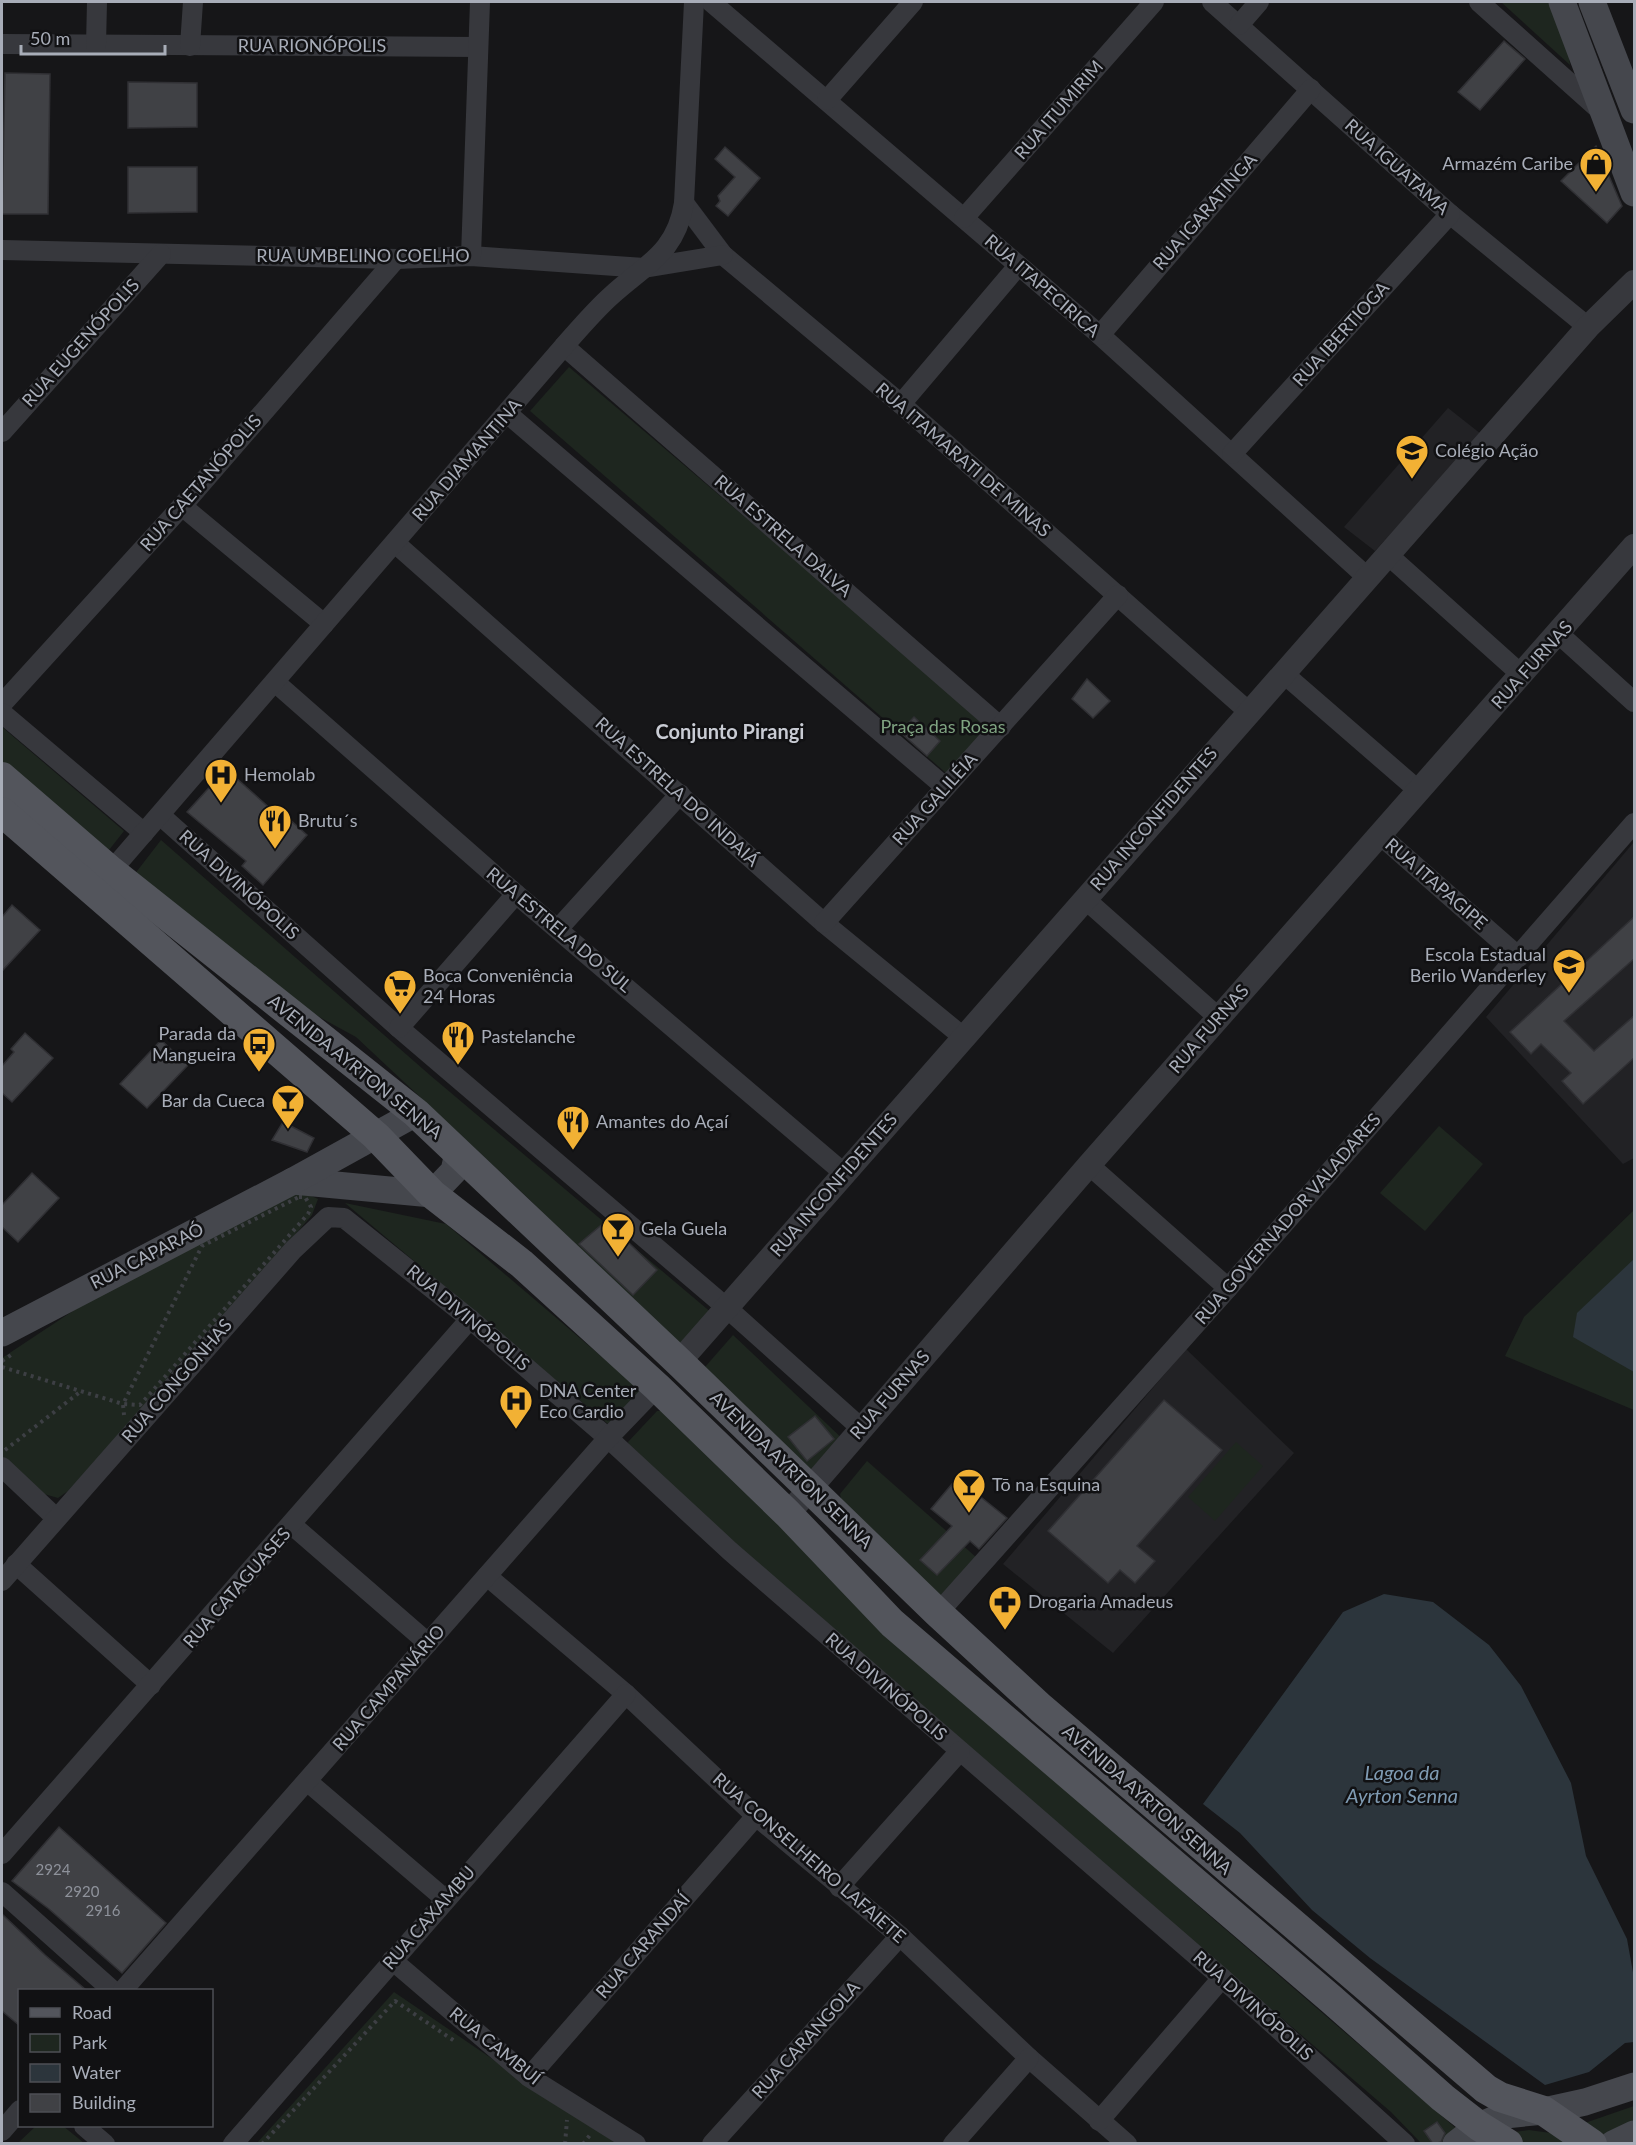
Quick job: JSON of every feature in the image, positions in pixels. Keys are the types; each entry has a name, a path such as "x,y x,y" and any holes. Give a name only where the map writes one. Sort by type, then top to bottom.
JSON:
{"main road":[{"path":"1563,2 1635,193"},
{"path":"1592,2 1635,110"},
{"name":"AVENIDA AYRTON SENNA","path":"2,777 111,871 416,1113 679,1362 938,1613 1041,1708 1463,2070 1500,2097 1544,2111 1592,2144"},
{"name":"AVENIDA AYRTON SENNA","path":"2,812 376,1136 432,1194 522,1264 657,1387 788,1514 892,1623 1331,1999 1443,2098 1468,2135 1508,2144"},
{"name":"RUA CAPARAÓ","path":"2,1333 293,1181 416,1113"},
{"path":"293,1181 432,1194 454,1172 458,1153"},
{"path":"1468,2135 1505,2115 1544,2111 1585,2102 1635,2086"},
{"path":"1612,2144 1635,2134"}],"street":[{"path":"96,45 97,2"},
{"path":"190,46 194,2"},
{"path":"471,256 480,2"},
{"name":"RUA DIAMANTINA","path":"111,871 276,683 324,624 508,414 564,346 599,307 655,261 671,242 682,218 684,202 694,2"},
{"name":"RUA ITAPECIRICA","path":"711,2 1100,335 1368,578"},
{"path":"827,100 913,2"},
{"name":"RUA ITUMIRIM","path":"964,218 1154,2"},
{"name":"RUA IGUATAMA","path":"1212,2 1450,214 1588,327"},
{"path":"1239,25 1260,2"},
{"path":"1479,2 1603,113"},
{"name":"RUA RIONÓPOLIS","path":"2,44 478,47"},
{"name":"RUA IGARATINGA","path":"1100,335 1311,89"},
{"name":"RUA ITAMARATI DE MINAS","path":"684,202 723,255 901,404 1249,712"},
{"name":"RUA IBERTIOGA","path":"1232,454 1450,214"},
{"name":"RUA UMBELINO COELHO","path":"2,250 396,259 471,256 644,268 723,255"},
{"name":"RUA EUGENÓPOLIS","path":"2,432 161,254"},
{"name":"RUA CAETANÓPOLIS","path":"2,704 182,506 396,259"},
{"path":"901,404 1018,266"},
{"name":"RUA INCONFIDENTES","path":"679,1362 845,1174 962,1036 1588,327 1635,282"},
{"name":"RUA ESTRELA DALVA","path":"564,346 1001,727"},
{"path":"508,414 945,787"},
{"path":"182,506 324,624"},
{"name":"RUA ESTRELA DO INDAIÁ","path":"395,543 824,923 962,1036"},
{"name":"RUA FURNAS","path":"788,1514 1089,1166 1419,791 1560,635 1635,546"},
{"path":"1388,555 1522,675"},
{"name":"RUA GALILÉIA","path":"824,923 1118,595"},
{"path":"1560,635 1635,702"},
{"path":"1283,673 1419,791"},
{"name":"RUA ESTRELA DO SUL","path":"276,683 516,894 845,1174"},
{"path":"2,713 144,833"},
{"path":"558,929 680,795"},
{"name":"RUA DIVINÓPOLIS","path":"160,814 399,1028 727,1308 861,1428"},
{"name":"RUA GOVERNADOR VALADARES","path":"938,1613 1228,1288 1635,823"},
{"name":"RUA ITAPAGIPE","path":"1380,835 1519,957"},
{"path":"399,1028 516,894"},
{"path":"1085,898 1219,1018"},
{"path":"1089,1166 1228,1288"},
{"name":"RUA CONGONHAS","path":"2,1581 319,1223 328,1216 336,1215 365,1234"},
{"name":"RUA DIVINÓPOLIS","path":"365,1234 470,1319 608,1438 730,1551 1222,1978 1405,2144"},
{"name":"RUA CATAGUASES","path":"2,1854 470,1319"},
{"name":"RUA CAMPANÁRIO","path":"124,1989 608,1438 657,1387"},
{"path":"6,1464 56,1518"},
{"path":"292,1525 428,1643"},
{"path":"16,1564 151,1685"},
{"name":"RUA CONSELHEIRO LAFAIETE","path":"487,1576 626,1694 756,1816 900,1936 1029,2058 1127,2144"},
{"name":"RUA CAXAMBU","path":"233,2144 626,1694"},
{"path":"839,1887 960,1751"},
{"path":"308,1782 445,1899"},
{"name":"RUA CARANDAÍ","path":"529,2077 756,1816"},
{"path":"2,1892 110,1989"},
{"name":"RUA CARANGOLA","path":"712,2144 900,1936"},
{"name":"RUA CAMBUÍ","path":"392,1960 529,2077 636,2144"},
{"path":"1099,2121 1222,1978"},
{"path":"953,2144 1029,2058"},
{"path":"2,2131 18,2112"},
{"path":"85,2127 105,2144"}],"path":[{"path":"2,1367 123,1404 140,1405 308,1214 311,1207 305,1197 299,1197 202,1246 123,1404 124,1422"},
{"path":"6,1464 2,1453 80,1391"},
{"path":"262,2144 395,2001 462,2046"},
{"path":"565,2144 567,2118 575,2123"},
{"path":"582,2128 597,2139"},
{"path":"583,2144 590,2134"}],"shaded area":[{"name":"Colégio Ação","path":"1448,408 1481,434 1375,551 1344,527"},
{"name":"Escola Estadual Berilo Wanderley","path":"1634,842 1634,1158 1623,1164 1486,1017"},
{"path":"1186,1349 1294,1453 1113,1653 1003,1564"}],"green space":[{"path":"1501,2 1549,2 1568,48 1570,65"},
{"name":"Praça das Rosas","path":"569,367 990,726 946,773 530,411"},
{"path":"2,727 124,831 105,855 2,768"},
{"path":"161,840 431,1076 713,1314 676,1354 531,1201 356,1037 312,1013 134,875"},
{"path":"1439,1126 1483,1164 1425,1231 1380,1193"},
{"path":"301,1191 318,1199 312,1215 223,1320 68,1491 58,1498 44,1494 2,1459 2,1358 85,1303"},
{"path":"345,1203 446,1224 642,1391 608,1424"},
{"path":"1634,1210 1634,1410 1505,1356 1524,1317"},
{"path":"733,1335 847,1443 816,1477 705,1367"},
{"path":"657,1411 667,1411 909,1647 1203,1910 1458,2130 1453,2143 1420,2142 1391,2112 732,1546 630,1449 628,1442"},
{"path":"1236,1442 1263,1466 1215,1521 1188,1497"},
{"path":"867,1461 977,1558 947,1602 843,1507 840,1494"},
{"path":"394,1992 616,2143 256,2144"},
{"path":"1634,2106 1634,2132 1611,2143 1579,2125"},
{"path":"35,2127 64,2127 84,2143 18,2143"},
{"path":"1529,2130 1551,2133 1572,2143 1510,2143 1497,2134"}],"water":[{"path":"1634,1259 1634,1372 1573,1337 1577,1313"},
{"name":"Lagoa da Ayrton Senna","path":"1384,1594 1433,1602 1489,1645 1521,1686 1571,1783 1586,1856 1627,1939 1634,1978 1634,2042 1625,2043 1589,2072 1545,2085 1370,1958 1312,1910 1240,1833 1203,1804 1343,1612"}],"building":[{"path":"1504,41 1525,59 1480,110 1458,92"},
{"path":"5,73 50,74 48,214 2,214"},
{"path":"128,82 197,83 197,127 128,128"},
{"name":"Armazém Caribe","path":"1596,146 1622,206 1607,223 1561,181"},
{"path":"725,147 760,178 728,216 716,206 720,201 718,196 735,177 715,159"},
{"path":"128,167 197,167 197,212 128,213"},
{"path":"1087,679 1110,701 1093,718 1072,699"},
{"path":"914,717 940,741 927,756 900,732"},
{"path":"226,769 283,820 287,817 307,835 263,885 242,866 246,861 187,812"},
{"path":"12,905 40,930 2,971 2,917"},
{"path":"1635,916 1635,958 1564,1021 1594,1051 1635,1015 1635,1057 1583,1104 1562,1081 1571,1073 1541,1044 1531,1054 1510,1032"},
{"path":"25,1033 53,1058 12,1102 2,1093 2,1066 14,1052 11,1049"},
{"path":"161,1040 188,1065 147,1108 120,1084"},
{"name":"Bar da Cueca","path":"283,1122 314,1138 307,1152 272,1140"},
{"path":"32,1173 59,1198 18,1242 2,1227 2,1205"},
{"name":"Gela Guela","path":"606,1221 657,1270 633,1295 579,1244"},
{"path":"1164,1400 1222,1450 1137,1546 1155,1561 1135,1583 1120,1570 1108,1583 1048,1531"},
{"path":"815,1416 834,1439 807,1461 788,1437"},
{"name":"Tō na Esquina","path":"957,1478 1007,1518 979,1549 970,1541 937,1575 920,1560 952,1526 931,1509"},
{"path":"59,1827 166,1923 122,1973 49,1909 12,1881"},
{"path":"2,1914 85,1989 18,1989 18,2024 2,2011"},
{"path":"1437,2122 1445,2133 1441,2142 1433,2144 1424,2131"}],"place":[{"name":"Armazém Caribe","path":"1596,193"},
{"name":"Colégio Ação","path":"1412,480"},
{"name":"Hemolab","path":"221,804"},
{"name":"Brutu´s","path":"275,850"},
{"name":"Escola Estadual Berilo Wanderley","path":"1569,994"},
{"name":"Boca Conveniência 24 Horas","path":"400,1015"},
{"name":"Pastelanche","path":"458,1066"},
{"name":"Parada da Mangueira","path":"259,1073"},
{"name":"Bar da Cueca","path":"288,1130"},
{"name":"Amantes do Açaí","path":"573,1151"},
{"name":"Gela Guela","path":"618,1258"},
{"name":"DNA Center Eco Cardio","path":"516,1430"},
{"name":"Tō na Esquina","path":"969,1514"},
{"name":"Drogaria Amadeus","path":"1005,1631"}],"district":[{"name":"Conjunto Pirangi","path":"730,732"}]}
